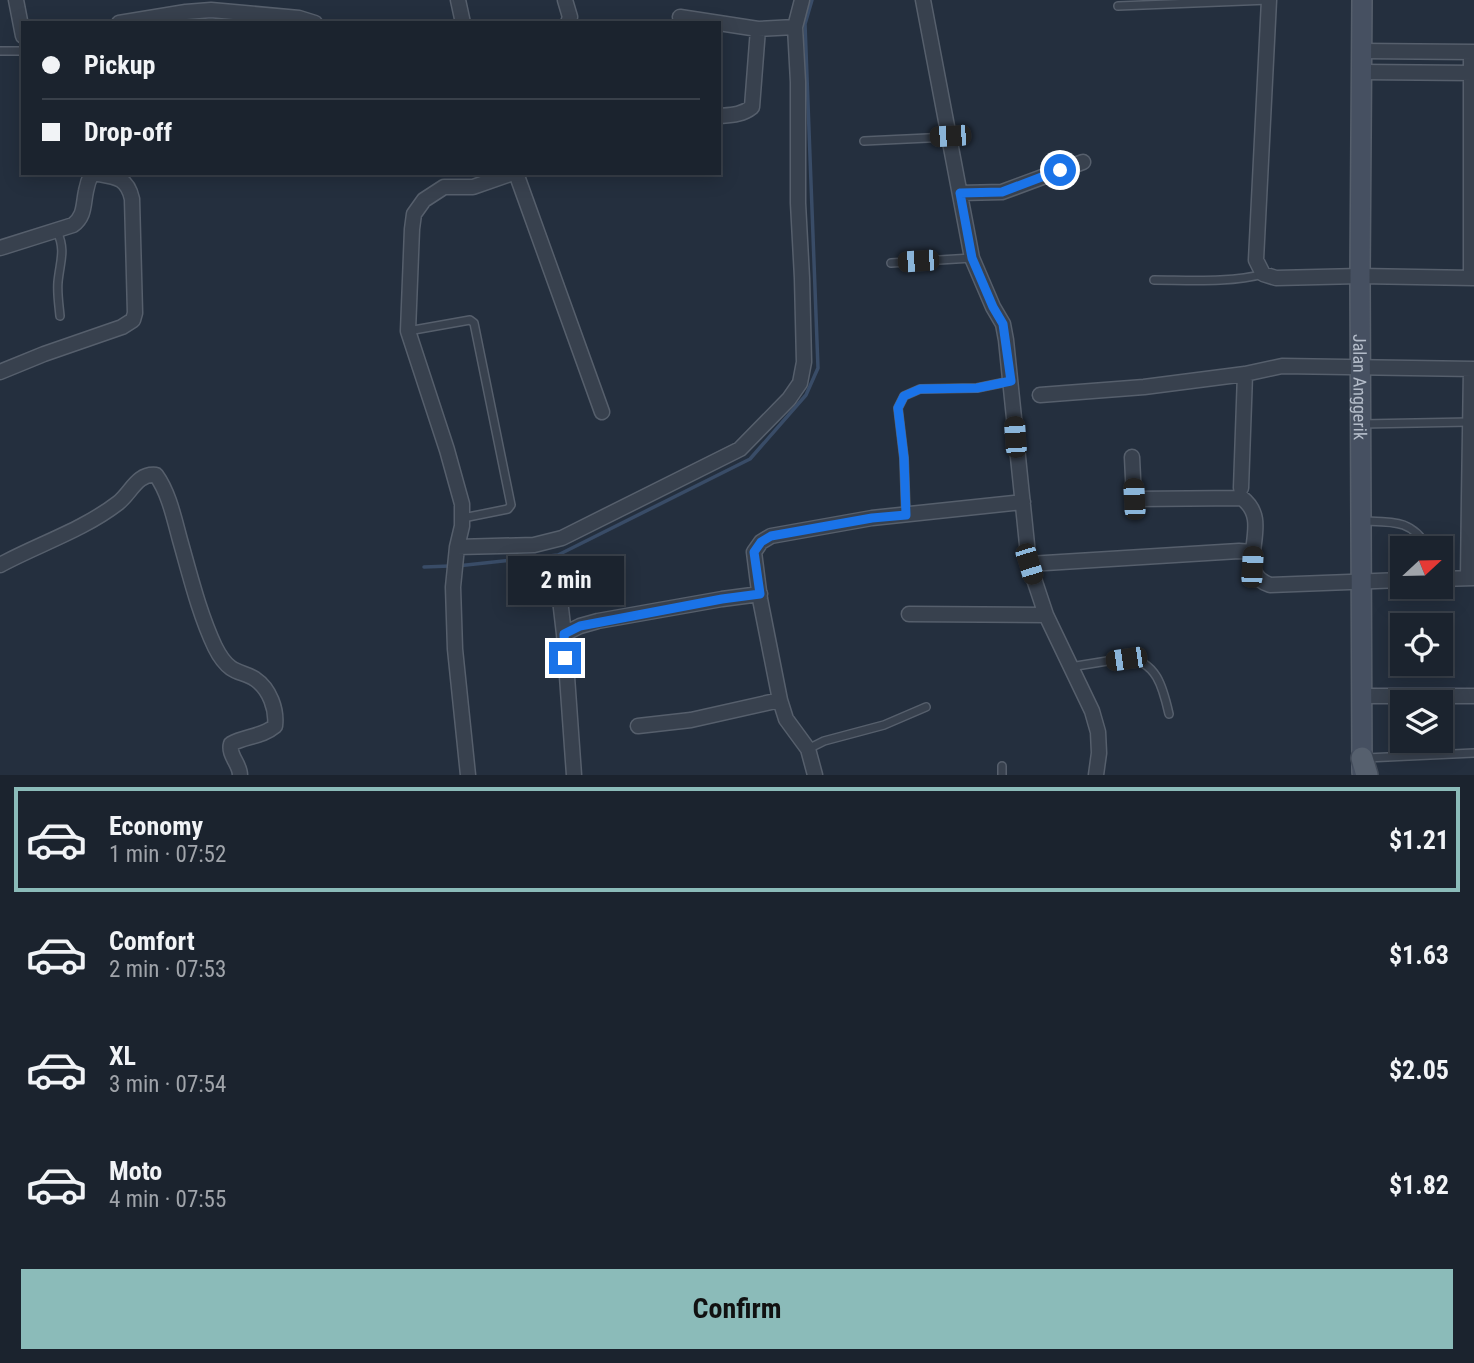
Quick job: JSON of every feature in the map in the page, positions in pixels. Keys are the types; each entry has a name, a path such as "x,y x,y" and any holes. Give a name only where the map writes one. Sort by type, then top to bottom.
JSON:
{"main road":[{"name":"Jalan Anggerik","path":"1362,0 1360,276 1364,770"}],"street":[{"path":"16,0 21,26"},
{"path":"458,0 463,21"},
{"path":"565,0 569,21"},
{"path":"457,550 534,545 562,538 740,449 795,391 800,383 804,362 799,203 799,82 795,27 802,0"},
{"path":"923,0 972,258 1003,324 1029,564 1046,615 1091,711 1098,732 1096,775"},
{"path":"1269,0 1256,260 1263,274 1276,278 1472,278 1472,52 1362,51"},
{"path":"143,21 190,17 207,5 309,21"},
{"path":"680,17 706,21"},
{"path":"721,23 758,29 795,27"},
{"path":"721,116 737,115 752,107 758,29"},
{"path":"1362,72 1472,73"},
{"path":"960,193 1002,192 1083,162"},
{"path":"0,247 57,231 80,220 91,175"},
{"path":"0,372 122,327 133,320 135,313 130,189 124,181 104,175"},
{"path":"468,775 453,587 462,503 408,331 414,214 445,180 473,187 509,175"},
{"path":"516,175 603,412"},
{"path":"1040,395 1144,387 1245,374 1282,366 1473,369 1470,422 1471,578 1453,579"},
{"path":"1241,488 1245,374"},
{"path":"1132,457 1134,499 1242,498 1250,504 1256,528 1253,571 1266,584 1390,580"},
{"path":"0,565 87,523 120,502 140,479 148,474 156,475 162,483 177,526 194,589 214,645 221,658 232,669 255,679 265,687 276,717 275,726 267,733 231,744 230,750 240,775"},
{"path":"815,775 808,749 786,719 780,699 754,552 761,542 771,536 872,518 1023,502"},
{"path":"1029,564 1253,552"},
{"path":"559,591 574,775"},
{"path":"564,634 598,621 760,594"},
{"path":"909,614 1046,615"},
{"path":"1362,696 1474,696"},
{"path":"638,726 691,720 780,699"}],"lane":[{"path":"1118,6 1269,0"},
{"path":"0,51 21,51"},
{"path":"864,141 950,136"},
{"path":"57,231 63,250 58,281 60,316"},
{"path":"891,263 972,258"},
{"path":"1154,281 1251,278 1263,274"},
{"path":"408,331 470,320 474,323 511,505 508,509 462,518"},
{"path":"906,515 904,458 898,408 904,396 920,389 977,388 1011,381"},
{"path":"1362,424 1470,422"},
{"path":"1362,521 1397,522 1411,527 1421,536"},
{"path":"1069,667 1126,659 1145,663 1160,684 1169,714"},
{"path":"808,749 824,741 884,725 926,708"},
{"path":"1364,770 1474,753"},
{"path":"1002,766 1002,775"}],"waterway":[{"path":"457,566 558,555 750,459 806,395 818,368 805,24 812,0"},
{"path":"424,567 450,566"}],"route":[{"path":"565,658 564,634 580,626 760,594 754,552 761,542 771,536 872,518 906,515 904,458 898,408 904,396 920,389 977,388 1011,381 1003,324 972,258 960,193 1002,192 1060,170"}]}
